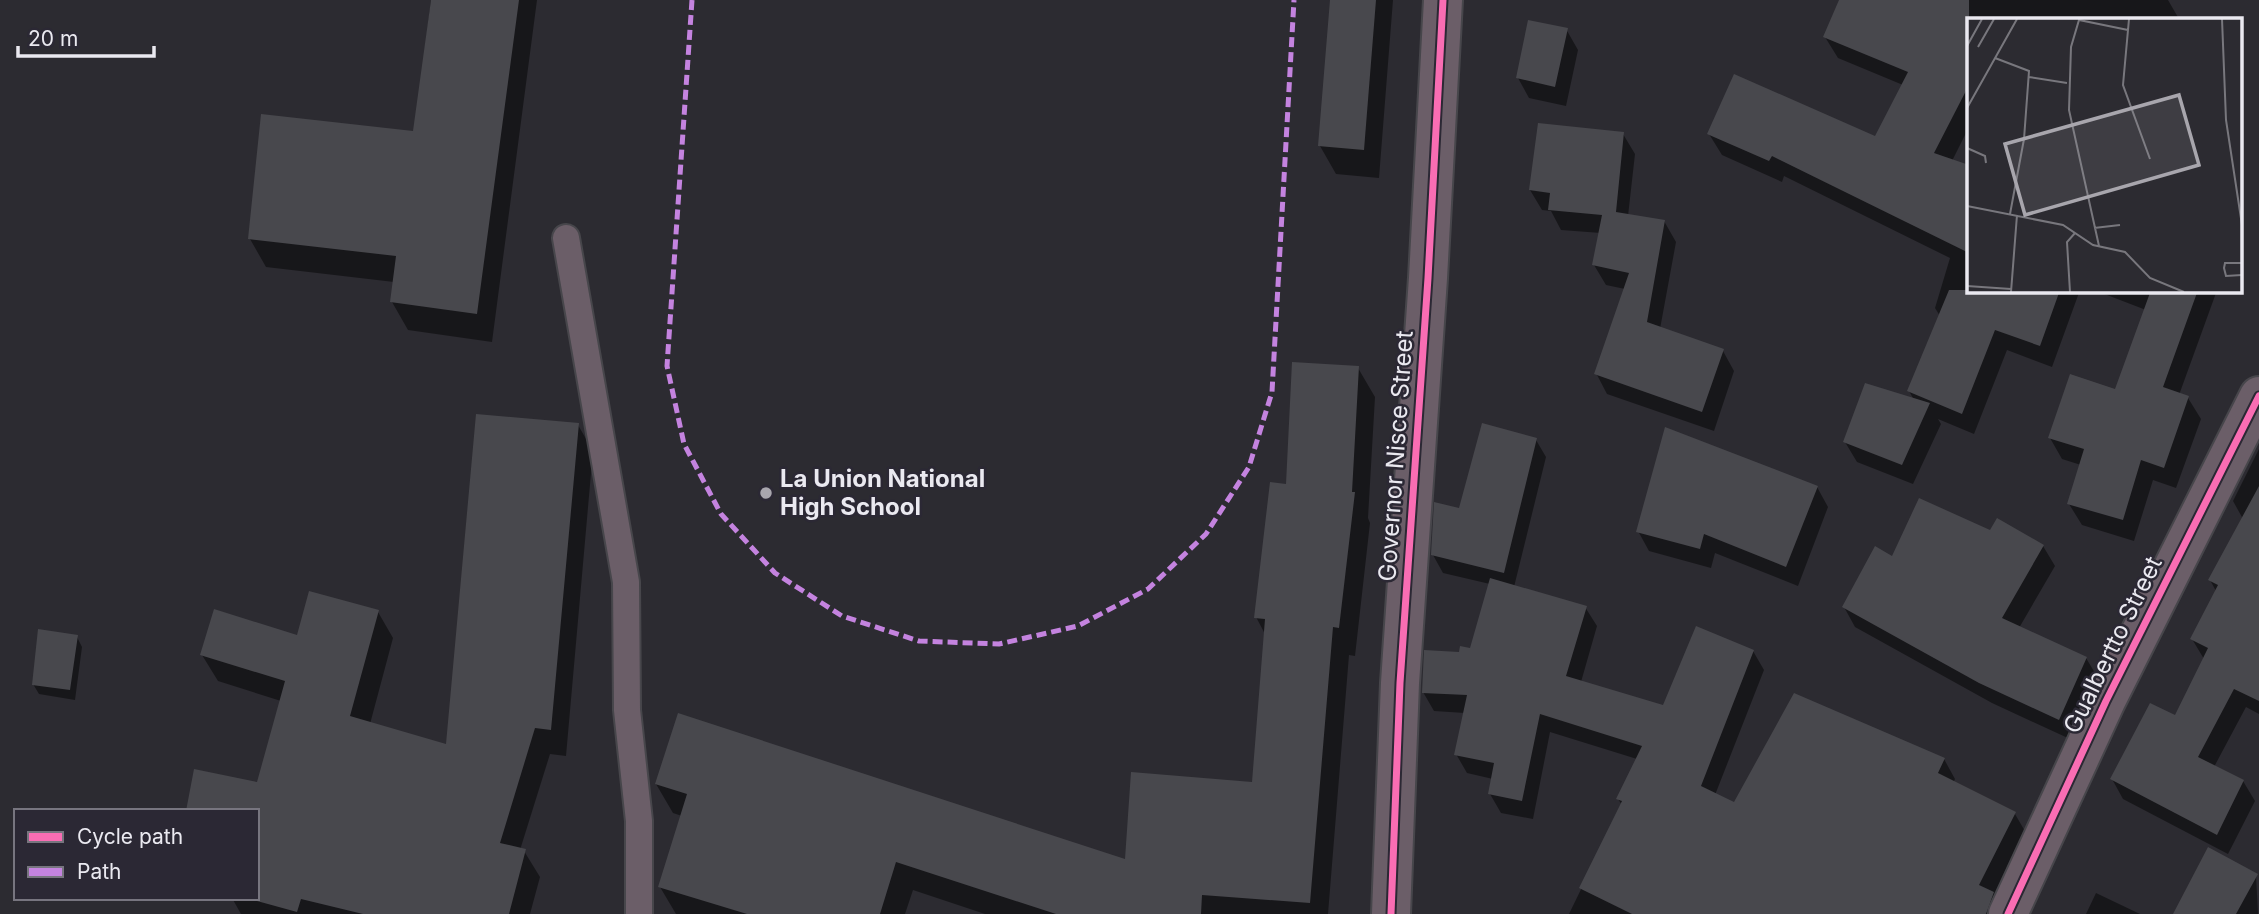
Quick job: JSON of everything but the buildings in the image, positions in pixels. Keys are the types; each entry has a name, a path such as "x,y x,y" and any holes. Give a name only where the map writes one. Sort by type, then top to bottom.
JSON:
{"street":[{"name":"Governor Nisce Street","path":"1391,914 1399,683 1428,278 1443,0"},
{"name":"Gualbertto Street","path":"2008,914 2106,701 2259,396"}],"lane":[{"path":"566,238 626,582 627,710 639,821 639,914"}],"marked path":[{"path":"692,0 667,366 684,444 721,514 775,573 842,616 919,641 999,644 1078,626 1148,589 1206,534 1249,467 1272,392 1294,0"}],"cycle path":[{"path":"1391,914 1400,683 1428,278 1443,0"},
{"path":"2008,914 2106,701 2259,396"}],"place":[{"name":"La Union National High School","path":"766,493"}]}
